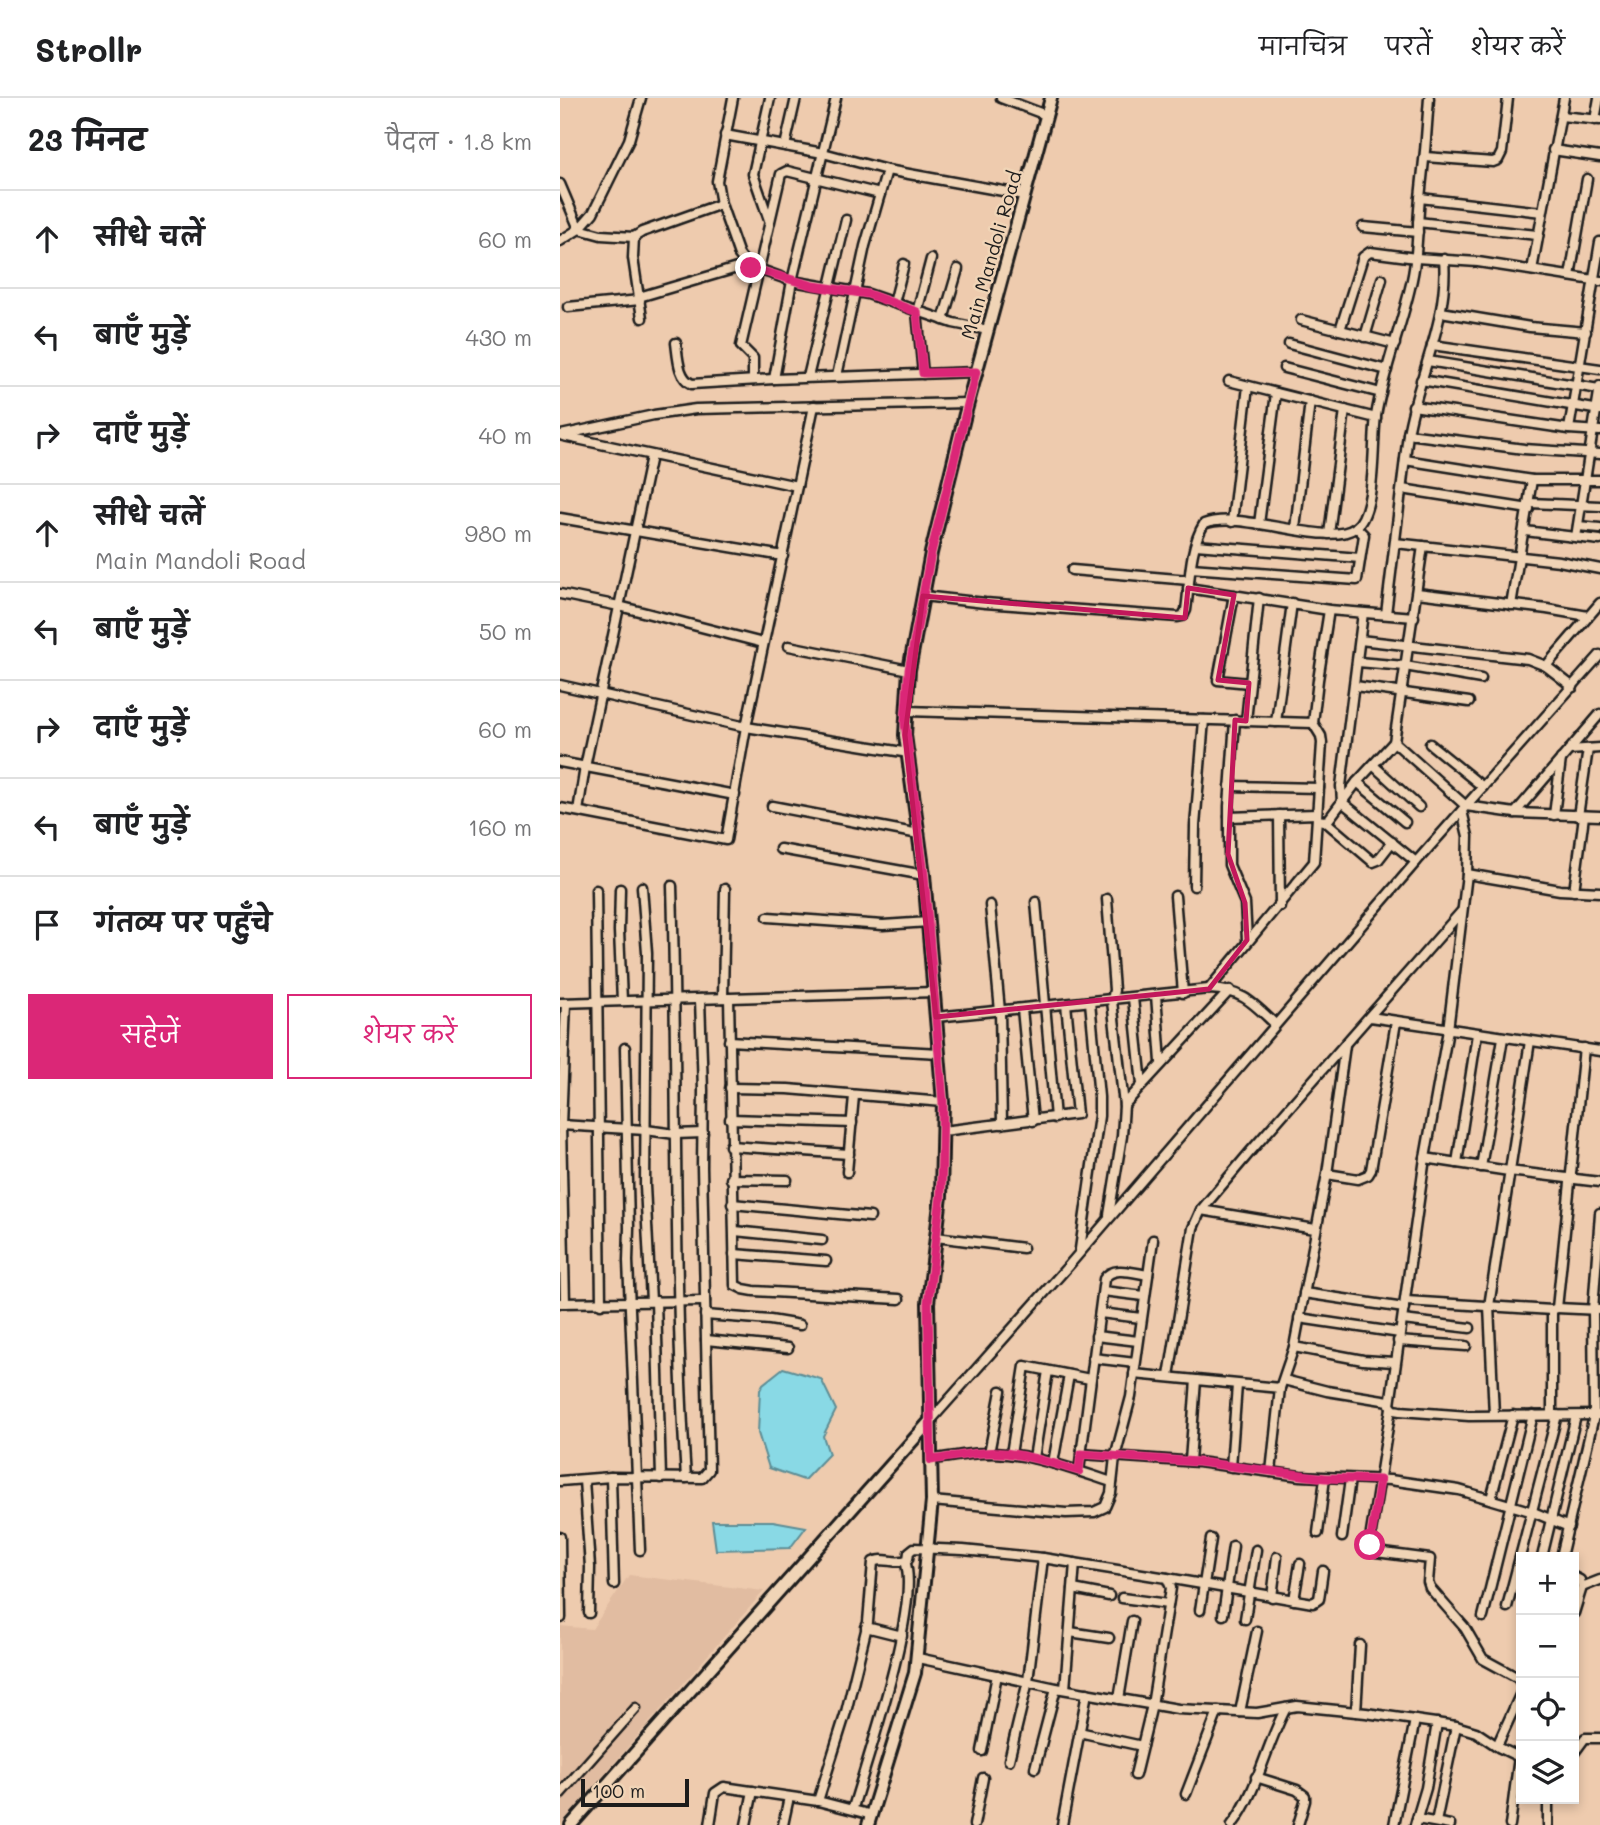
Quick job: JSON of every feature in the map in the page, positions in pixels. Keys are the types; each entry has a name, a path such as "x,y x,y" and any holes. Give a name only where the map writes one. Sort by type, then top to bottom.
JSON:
{"street":[{"path":"560,241 579,229 593,213 629,140 642,98"},
{"path":"733,98 717,181 739,255 747,265 792,281 855,292 943,320 988,330"},
{"path":"769,220 753,174 771,98"},
{"path":"785,146 796,98"},
{"path":"774,379 792,281 836,98"},
{"path":"1001,98 1046,115"},
{"name":"Main Mandoli Road","path":"870,1822 918,1658 932,1501 928,1303 941,1196 943,1102 929,922 905,735 909,670 931,553 968,403 1051,98"},
{"path":"923,596 1178,617 1183,616 1186,610 1191,568 1203,524 1216,521 1259,524 1329,534 1347,532 1356,527 1361,521 1370,492 1376,418 1411,287 1416,258 1429,98"},
{"path":"1425,157 1493,162 1498,160 1502,152 1508,98"},
{"path":"1532,270 1564,98"},
{"path":"1560,116 1598,120 1599,98"},
{"path":"725,135 823,153 887,170 1025,195"},
{"path":"1553,150 1600,157"},
{"path":"837,376 855,292 887,170"},
{"path":"753,380 753,358 741,346 780,174 787,171 880,194"},
{"path":"1570,276 1587,179"},
{"path":"560,184 579,229"},
{"path":"1420,198 1542,212"},
{"path":"579,229 601,235 634,237 722,204"},
{"path":"808,377 846,220"},
{"path":"1418,222 1537,235"},
{"path":"1363,227 1418,232"},
{"path":"634,237 633,258 642,318"},
{"path":"1569,429 1575,385 1597,281 1600,242"},
{"path":"1340,330 1360,265 1367,254 1378,251 1597,281"},
{"path":"923,373 917,312 931,259"},
{"path":"1386,614 1408,434 1413,406 1441,313 1446,282 1444,259"},
{"path":"894,303 904,264"},
{"path":"568,307 639,299 747,265"},
{"path":"943,320 958,269"},
{"path":"1365,337 1382,279"},
{"path":"1441,313 1531,327 1586,332"},
{"path":"1301,320 1395,344"},
{"path":"676,343 682,375 688,383 976,372"},
{"path":"1289,344 1387,370"},
{"path":"1432,345 1600,369"},
{"path":"1428,361 1600,387 1597,431 1589,453 1576,537"},
{"path":"1284,368 1381,393"},
{"path":"1421,380 1598,409"},
{"path":"1229,381 1376,418"},
{"path":"1232,522 1248,386"},
{"path":"1259,524 1276,393"},
{"path":"1295,529 1310,401"},
{"path":"561,435 696,409 968,403"},
{"path":"560,808 726,840 746,727 814,405"},
{"path":"1413,406 1597,431"},
{"path":"1329,534 1345,410"},
{"path":"1408,434 1524,449 1600,454"},
{"path":"561,435 797,486"},
{"path":"578,811 651,456"},
{"path":"1405,460 1532,480 1600,481"},
{"path":"1511,605 1532,480"},
{"path":"1402,489 1529,506 1600,506"},
{"path":"560,518 783,556"},
{"path":"1578,526 1600,528"},
{"path":"1191,568 1357,580 1364,535 1356,527"},
{"path":"1525,531 1600,540"},
{"path":"1395,543 1600,569"},
{"path":"1196,545 1360,558"},
{"path":"1320,819 1342,802 1394,742 1423,546"},
{"path":"1072,570 1188,584 1234,595 1329,610 1414,617"},
{"path":"1417,593 1588,616"},
{"path":"560,594 619,606 763,643"},
{"path":"1234,595 1218,680 1249,683"},
{"path":"1245,721 1259,598"},
{"path":"1276,722 1292,603"},
{"path":"1546,666 1600,603"},
{"path":"1209,989 1247,940 1280,906 1314,863 1320,819 1322,743 1320,733 1313,723 1329,610"},
{"path":"1363,613 1341,786 1342,802 1416,862"},
{"path":"1360,640 1528,659 1546,666 1573,687"},
{"path":"789,646 909,670"},
{"path":"572,1825 1079,1252 1416,862 1600,655"},
{"path":"1358,662 1405,666 1480,679"},
{"path":"560,685 601,692 746,727 909,753"},
{"path":"1355,686 1469,702"},
{"path":"906,711 1313,723"},
{"path":"1515,813 1600,714"},
{"path":"1194,886 1195,826 1204,720"},
{"path":"1235,720 1230,786 1229,865 1245,903 1247,940"},
{"path":"1394,742 1464,808 1600,816"},
{"path":"1430,744 1483,787"},
{"path":"1569,750 1600,748"},
{"path":"1574,891 1588,749"},
{"path":"1554,815 1561,759"},
{"path":"560,762 735,795"},
{"path":"1373,765 1419,807"},
{"path":"1357,782 1405,822"},
{"path":"1230,786 1319,788"},
{"path":"772,806 919,834"},
{"path":"1464,808 1468,836 1467,874 1448,1030 1425,1158 1370,1541 1376,1552 1430,1559 1430,1588 1465,1628 1483,1659 1518,1678"},
{"path":"1229,817 1279,815 1320,819 1374,862 1392,842"},
{"path":"1279,815 1280,906"},
{"path":"779,849 924,875"},
{"path":"1467,874 1527,885 1600,892"},
{"path":"672,886 677,1301 686,1479"},
{"path":"642,887 648,953 645,1186 661,1478"},
{"path":"621,889 619,931 622,1001"},
{"path":"724,889 734,1231 733,1281 743,1289 899,1299"},
{"path":"596,890 601,1304"},
{"path":"1175,895 1184,993"},
{"path":"1107,899 1114,990 1112,1000 1124,1105 1122,1136 1109,1216"},
{"path":"1036,902 1055,1118"},
{"path":"989,905 1000,1011 1002,1124"},
{"path":"1169,1376 1194,1228 1202,1210 1461,912"},
{"path":"768,917 883,925 929,922"},
{"path":"936,1017 1209,989 1230,990 1250,1002 1275,1024"},
{"path":"1124,1105 1230,990"},
{"path":"705,1301 562,1303 563,1003 935,992"},
{"path":"1156,995 1161,1062"},
{"path":"1133,998 1142,1084"},
{"path":"560,1481 702,1478 709,1470 700,999"},
{"path":"1079,1252 1099,1116 1090,1002"},
{"path":"943,1131 1072,1116 1077,1112 1066,1004"},
{"path":"1022,1009 1033,1121"},
{"path":"1370,1017 1600,1051"},
{"path":"1327,1174 1358,1179 1368,1175 1371,1170 1396,1022"},
{"path":"1457,1163 1477,1034"},
{"path":"1481,1167 1503,1038"},
{"path":"729,1041 939,1053"},
{"path":"1494,1415 1489,1306 1530,1041"},
{"path":"1271,1472 1280,1388 1294,1348 1327,1174 1346,1045"},
{"path":"625,1048 628,1261 640,1550"},
{"path":"1507,1607 1533,1512 1554,1415 1554,1309 1584,1048"},
{"path":"730,1088 788,1089 943,1102"},
{"path":"847,1172 854,1096"},
{"path":"730,1119 852,1123"},
{"path":"561,1125 675,1134 703,1133"},
{"path":"730,1146 849,1154"},
{"path":"1425,1158 1600,1181"},
{"path":"731,1179 787,1180"},
{"path":"732,1204 870,1216"},
{"path":"1202,1210 1315,1229"},
{"path":"1562,1552 1597,1415 1600,1213"},
{"path":"734,1231 822,1240"},
{"path":"936,1237 1023,1248"},
{"path":"932,1501 1066,1513 1094,1512 1105,1507 1111,1493 1115,1457 1128,1415 1153,1240"},
{"path":"734,1254 827,1261"},
{"path":"1079,1471 1106,1276 1113,1271 1148,1275"},
{"path":"1103,1291 1144,1296"},
{"path":"1304,1293 1405,1305 1597,1310"},
{"path":"1100,1313 1141,1318"},
{"path":"705,1315 800,1325"},
{"path":"1299,1318 1399,1337 1466,1346"},
{"path":"1403,1320 1470,1328"},
{"path":"1096,1336 1138,1341"},
{"path":"706,1339 788,1348"},
{"path":"1294,1348 1363,1360 1394,1362"},
{"path":"1093,1358 1135,1363"},
{"path":"1011,1454 1026,1366 1090,1379"},
{"path":"1034,1458 1048,1371"},
{"path":"1134,1374 1280,1388"},
{"path":"1053,1463 1069,1375"},
{"path":"1190,1461 1196,1380"},
{"path":"1284,1380 1420,1413 1597,1415"},
{"path":"1231,1467 1237,1385"},
{"path":"989,1453 1001,1391"},
{"path":"1491,1499 1514,1415"},
{"path":"1483,1617 1533,1415"},
{"path":"1543,1552 1576,1416"},
{"path":"931,1460 989,1453 1011,1454 1053,1463 1112,1482"},
{"path":"1081,1454 1190,1461 1325,1478 1380,1480 1459,1490 1533,1512 1569,1527"},
{"path":"611,1478 614,1584"},
{"path":"1318,1533 1325,1478"},
{"path":"1342,1536 1350,1479"},
{"path":"584,1480 590,1567 589,1613"},
{"path":"560,1537 561,1618"},
{"path":"1200,1610 1211,1539"},
{"path":"1223,1615 1233,1546"},
{"path":"853,1808 901,1636 909,1575 905,1561 911,1549 928,1548 1044,1558 1313,1603 1318,1601 1324,1571"},
{"path":"1245,1619 1256,1550"},
{"path":"1009,1760 1028,1681 1044,1558"},
{"path":"1272,1597 1277,1558"},
{"path":"818,1801 846,1712 866,1627 873,1562 905,1561"},
{"path":"1035,1768 1060,1688 1070,1632 1075,1563"},
{"path":"1294,1600 1300,1564"},
{"path":"1135,1775 1152,1705 1171,1588 1167,1578"},
{"path":"1579,1580 1582,1587 1579,1597"},
{"path":"1582,1587 1600,1580"},
{"path":"1073,1589 1109,1596"},
{"path":"1122,1598 1168,1604"},
{"path":"1119,1699 1132,1621"},
{"path":"866,1627 901,1636"},
{"path":"1240,1713 1257,1631"},
{"path":"1070,1632 1109,1638"},
{"path":"1356,1712 1360,1645"},
{"path":"918,1658 1152,1705 1240,1713 1266,1713 1297,1706 1456,1726 1476,1732 1516,1755"},
{"path":"982,1751 997,1675"},
{"path":"1062,1825 1087,1693"},
{"path":"1497,1746 1516,1704"},
{"path":"560,1794 636,1708"},
{"path":"1235,1824 1286,1708"},
{"path":"1186,1794 1218,1711"},
{"path":"1394,1825 1415,1720"},
{"path":"1437,1723 1426,1788 1416,1822 1450,1825"},
{"path":"1436,1822 1456,1726"},
{"path":"1079,1732 1142,1746"},
{"path":"1579,1746 1585,1738 1600,1738"},
{"path":"1256,1777 1297,1790 1304,1796 1298,1825"},
{"path":"974,1825 983,1778"},
{"path":"1510,1825 1516,1784"},
{"path":"709,1825 716,1790 724,1787 853,1808 870,1822"},
{"path":"746,1825 752,1791"},
{"path":"783,1825 789,1797"},
{"path":"1548,1804 1548,1825"}],"highlighted area":[{"path":"1188,588 1234,595 1218,680 1249,683 1246,721 1235,720 1228,854 1245,903 1247,940 1209,989 936,1017 905,735 923,596 1185,618"}],"shaded area":[{"path":"629,1575 764,1591 560,1825 560,1626 592,1629"}],"water":[{"path":"783,1368 821,1379 836,1410 823,1436 829,1454 804,1480 769,1468 758,1433 760,1390 763,1384"},
{"path":"712,1521 773,1521 806,1527 790,1548 716,1550"}],"route":[{"path":"751,268 814,286 868,294 917,312 923,373 976,372 931,553 909,670 905,723 924,875 943,1102 941,1196 928,1303 931,1460 978,1453 1011,1454 1038,1458 1079,1471 1081,1454 1198,1462 1300,1476 1380,1480 1370,1545"}]}
